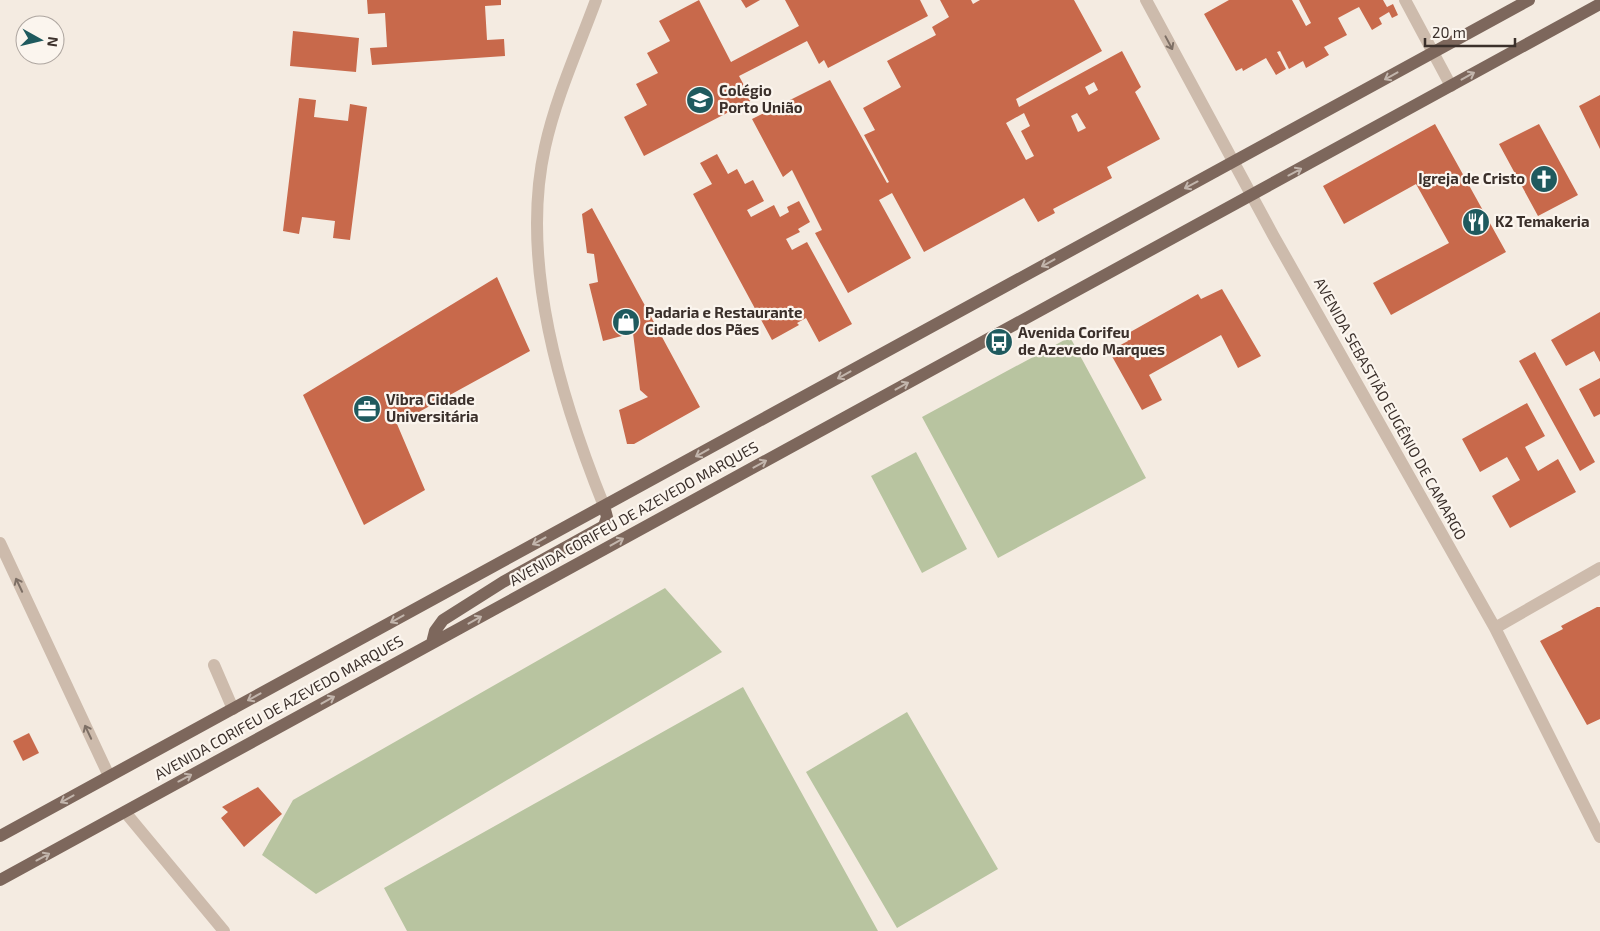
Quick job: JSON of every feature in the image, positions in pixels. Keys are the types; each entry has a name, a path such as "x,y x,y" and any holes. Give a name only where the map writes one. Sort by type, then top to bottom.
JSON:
{"main road":[{"name":"AVENIDA CORIFEU DE AZEVEDO MARQUES","path":"0,836 1529,0"},
{"name":"AVENIDA CORIFEU DE AZEVEDO MARQUES","path":"0,880 1600,4"},
{"path":"432,643 435,631 443,620 504,582 604,526 607,517 604,506"}],"street":[{"path":"596,0 563,86 545,148 536,220 544,296 558,368 586,461 604,506"},
{"name":"AVENIDA SEBASTIÃO EUGÊNIO DE CAMARGO","path":"1146,0 1252,195 1495,628 1600,837"},
{"path":"1405,0 1451,86"},
{"path":"0,543 109,776"},
{"path":"1495,628 1600,568"},
{"path":"214,665 232,709"},
{"path":"125,812 224,931"}],"green space":[{"path":"1070,337 1146,478 998,558 922,417"},
{"path":"916,452 967,549 922,573 871,476"},
{"path":"665,588 722,652 316,894 262,855 293,800"},
{"path":"743,687 878,931 407,931 384,888"},
{"path":"907,712 998,869 897,928 806,772"}],"building":[{"path":"367,0 501,0 501,5 485,6 487,40 504,39 505,56 372,65 370,48 387,47 385,13 368,14"},
{"path":"699,0 731,62 799,26 785,0 920,0 928,16 828,68 824,60 819,64 807,41 739,76 752,100 644,156 624,117 647,105 636,84 658,73 647,53 670,41 659,21"},
{"path":"741,0 760,0 746,8"},
{"path":"940,0 971,0 973,4 980,0 1074,0 1102,51 1016,99 1019,107 1122,51 1141,87 1135,92 1160,139 1107,167 1112,178 1053,209 1055,213 1038,222 1024,198 924,252 892,193 879,200 911,258 848,293 815,233 822,230 792,170 783,177 752,119 830,80 887,183 889,182 864,135 875,130 863,108 901,87 887,61 936,35 932,27 949,17","holes":["1094,82 1098,90 1089,95 1085,87","1024,113 1030,126 1021,131 1034,156 1026,160 1006,123","1077,113 1086,128 1078,132 1071,116"]},
{"path":"1229,0 1292,0 1306,26 1311,23 1299,0 1383,0 1387,7 1393,4 1398,15 1392,18 1389,12 1379,18 1382,24 1372,30 1359,7 1338,18 1347,35 1324,47 1329,55 1306,68 1303,61 1289,69 1280,51 1277,52 1286,69 1276,75 1266,58 1243,71 1242,68 1236,71 1204,14"},
{"path":"293,31 359,38 356,72 290,66"},
{"path":"1600,95 1600,149 1579,106"},
{"path":"299,98 316,100 314,117 348,121 350,104 367,107 350,240 333,238 335,221 302,217 299,234 283,231"},
{"path":"1435,124 1506,252 1391,315 1373,283 1449,243 1416,184 1344,224 1323,186"},
{"path":"1539,124 1578,195 1538,216 1499,144"},
{"path":"717,154 728,174 737,169 745,184 753,180 764,201 747,210 751,217 774,205 780,217 789,212 787,207 799,201 810,222 798,229 800,232 786,239 792,250 807,242 852,324 819,342 806,318 797,323 799,325 772,340 693,194 712,184 700,163"},
{"name":"Padaria e Restaurante Cidade dos Pães","path":"592,208 700,407 634,444 627,444 619,410 648,397 640,390 633,333 603,341 589,284 598,282 594,254 587,253 582,214"},
{"name":"Vibra Cidade Universitária","path":"497,277 530,351 397,424 425,490 364,525 303,395"},
{"path":"1222,289 1261,356 1238,368 1221,335 1149,375 1162,400 1142,410 1109,351 1128,341 1125,335 1198,294 1201,299"},
{"path":"1600,312 1600,362 1594,351 1566,366 1551,340"},
{"path":"1535,352 1595,462 1580,471 1519,361"},
{"path":"1600,378 1600,414 1594,417 1579,389"},
{"path":"1527,403 1545,436 1525,447 1538,471 1558,459 1576,492 1510,528 1492,496 1520,480 1507,457 1480,472 1462,439"},
{"path":"1600,607 1600,719 1587,725 1540,641 1563,629 1561,626"},
{"path":"29,733 39,753 23,761 13,741"},
{"path":"258,787 282,814 244,847 221,818 228,812 222,807"}],"place":[{"name":"Colégio Porto União","path":"700,100"},
{"name":"Igreja de Cristo","path":"1544,179"},
{"name":"K2 Temakeria","path":"1476,222"},
{"name":"Padaria e Restaurante Cidade dos Pães","path":"626,322"},
{"name":"Avenida Corifeu de Azevedo Marques","path":"999,342"},
{"name":"Vibra Cidade Universitária","path":"367,409"}]}
